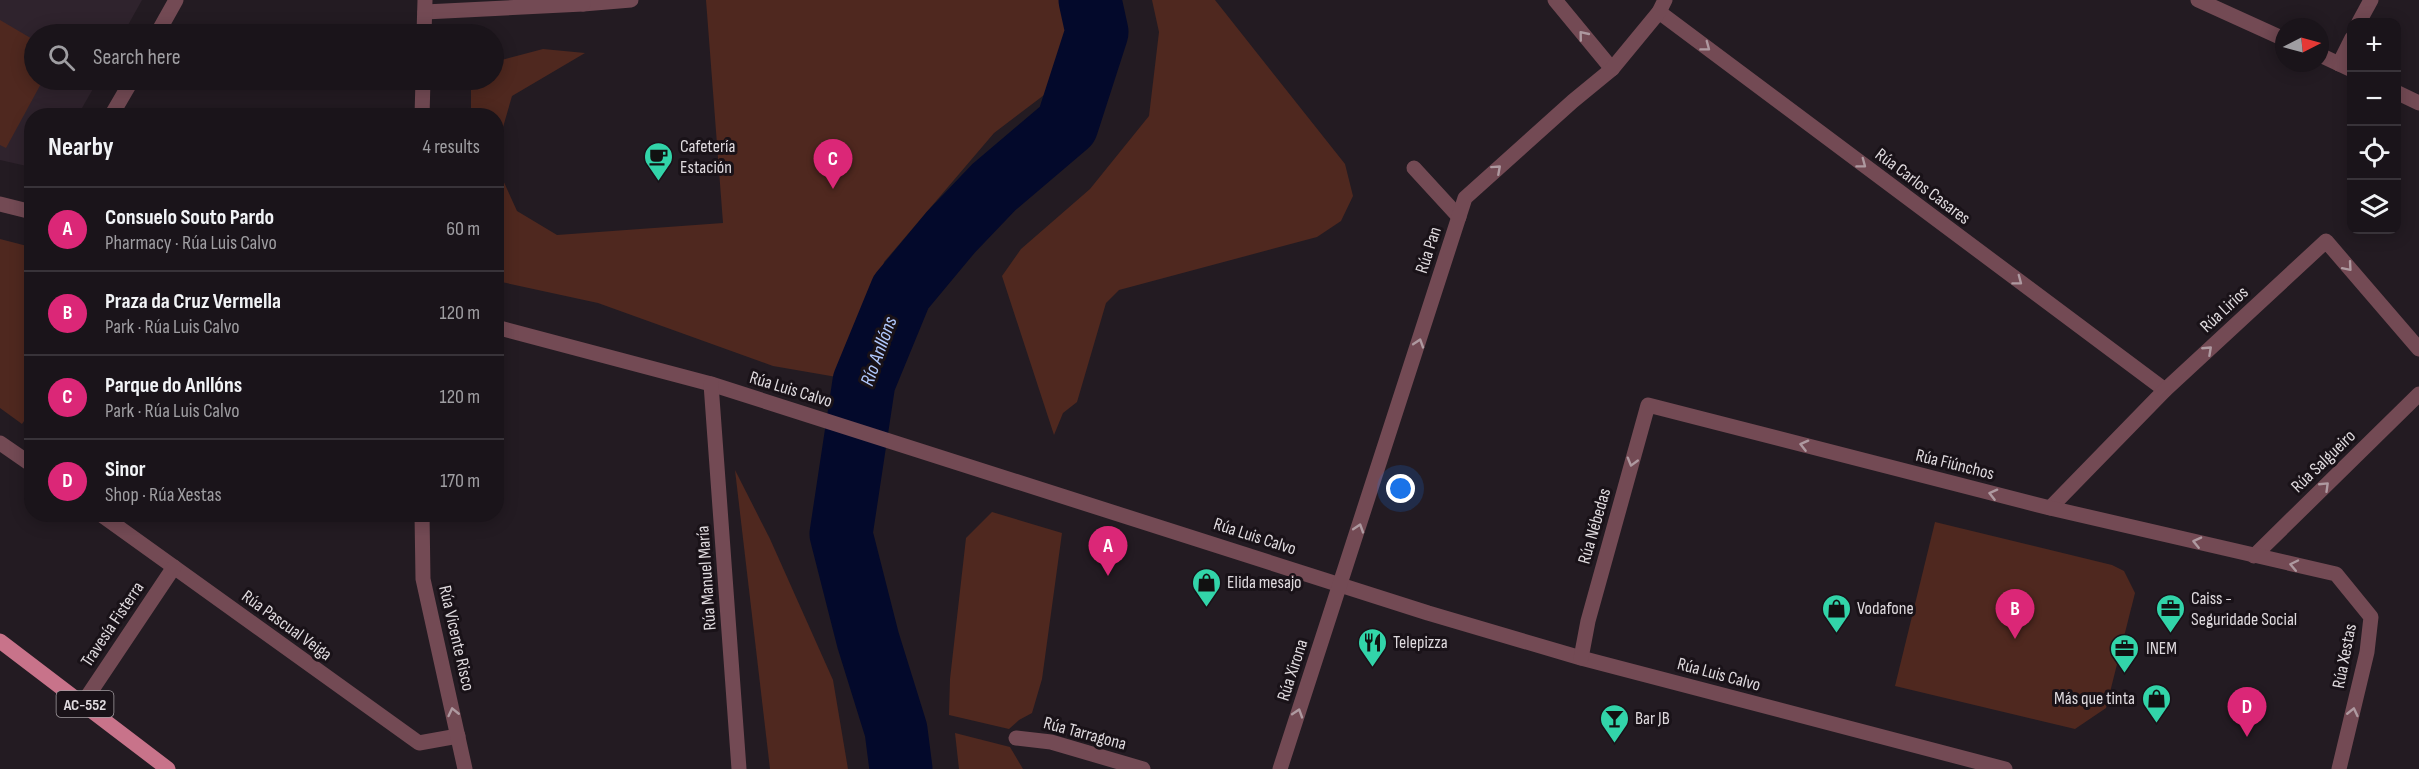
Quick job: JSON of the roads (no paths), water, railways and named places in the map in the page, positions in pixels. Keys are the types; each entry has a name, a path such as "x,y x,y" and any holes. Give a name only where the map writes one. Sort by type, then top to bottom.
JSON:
{"main road":[{"name":"AC-552","path":"0,641 168,769"}],"street":[{"path":"162,24 176,0"},
{"path":"424,24 425,6 631,0"},
{"path":"1555,0 1612,69"},
{"path":"2198,0 2275,35"},
{"path":"2361,18 2371,0"},
{"name":"Rúa Pan","path":"1341,584 1465,198 1612,69 1662,6"},
{"name":"Rúa Carlos Casares","path":"1662,6 2165,390"},
{"path":"2329,60 2345,67"},
{"path":"116,108 126,90"},
{"path":"422,108 423,90"},
{"path":"2401,94 2419,104"},
{"path":"1414,168 1459,217"},
{"path":"0,204 24,210"},
{"name":"Rúa Lirios","path":"2050,508 2165,390 2326,241 2419,349"},
{"name":"Rúa Luis Calvo","path":"504,329 711,384 1581,658 1986,767 2005,769"},
{"name":"Rúa Manuel María","path":"711,384 739,769"},
{"name":"Rúa Salgueiro","path":"2253,556 2419,394"},
{"name":"Rúa Fiúnchos","path":"1648,405 2050,508 2253,556"},
{"name":"Rúa Nébedas","path":"1581,658 1588,621 1648,405"},
{"path":"0,443 24,460"},
{"name":"Rúa Pascual Veiga","path":"111,522 419,744 458,736"},
{"name":"Rúa Vicente Risco","path":"422,522 423,579 465,769"},
{"name":"Rúa Xestas","path":"2253,556 2336,574 2371,617 2367,652 2339,769"},
{"name":"Travesía Fisterra","path":"82,703 174,567"},
{"name":"Rúa Xirona","path":"1280,769 1341,584"},
{"name":"Rúa Tarragona","path":"1016,738 1052,742 1143,769"}],"waterway":[{"name":"Río Anllóns","path":"901,769 896,730 868,640 841,534 864,382 901,292 951,232 994,187 1067,125 1097,32 1090,0"}],"place":[{"name":"Cafetería Estación","path":"659,182"},
{"name":"Parque do Anllóns","path":"833,189"},
{"name":"Consuelo Souto Pardo","path":"1108,576"},
{"name":"Elida mesajo","path":"1206,608"},
{"name":"Vodafone","path":"1836,634"},
{"name":"Caiss - Seguridade Social","path":"2170,634"},
{"name":"Praza da Cruz Vermella","path":"2015,639"},
{"name":"Telepizza","path":"1372,668"},
{"name":"INEM","path":"2125,674"},
{"name":"Más que tinta","path":"2156,724"},
{"name":"Sinor","path":"2247,737"},
{"name":"Bar JB","path":"1614,744"}]}
